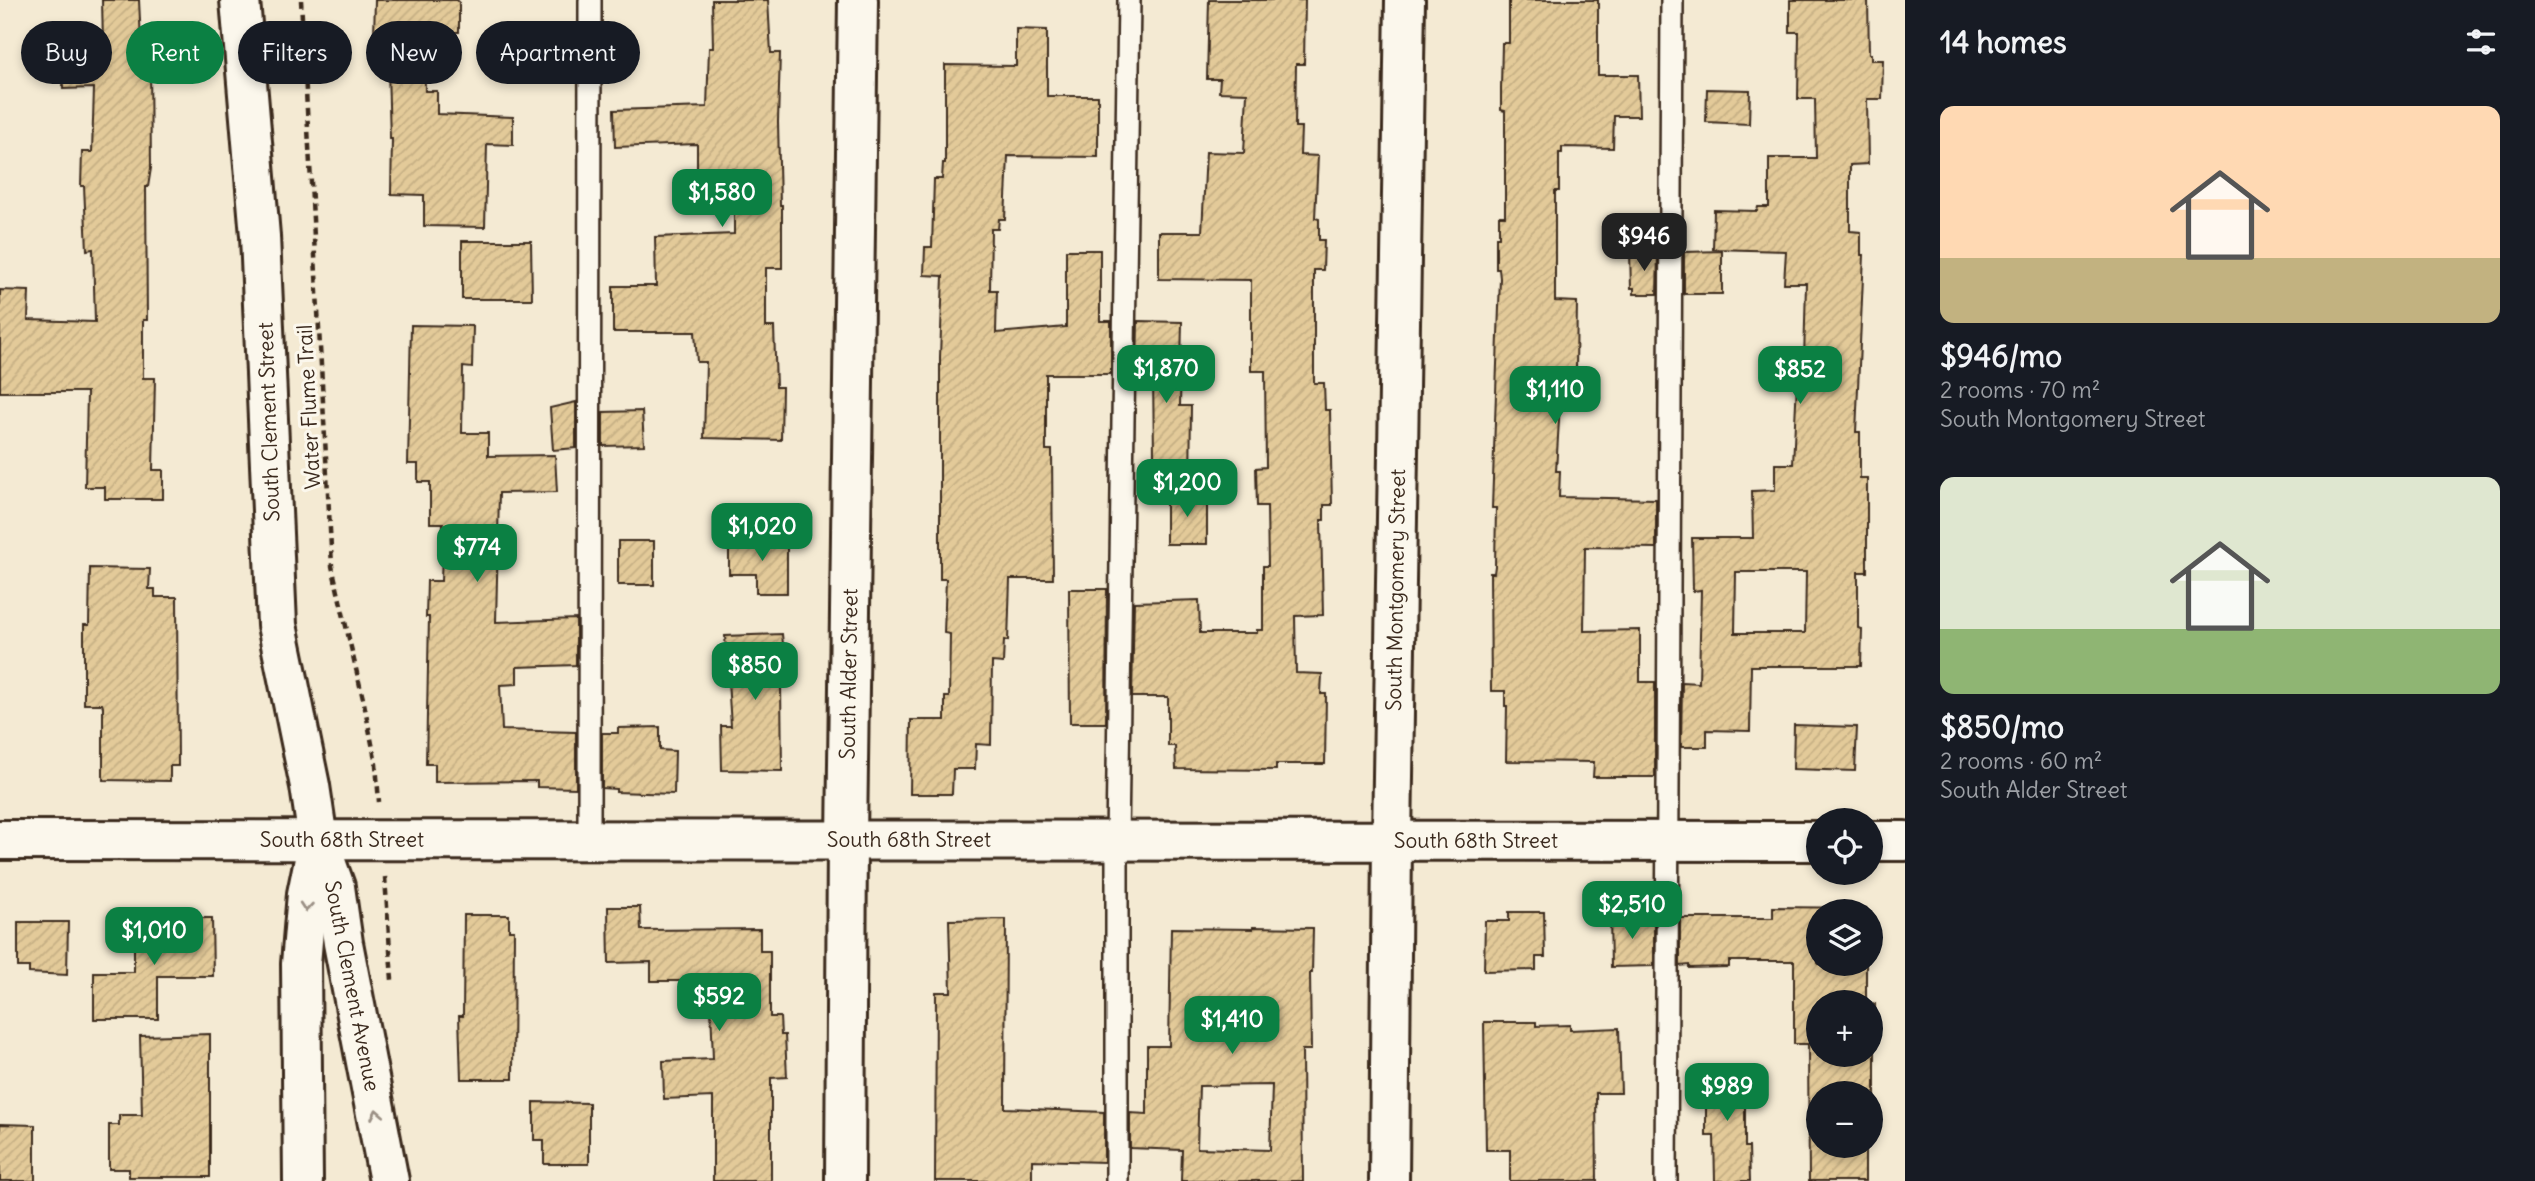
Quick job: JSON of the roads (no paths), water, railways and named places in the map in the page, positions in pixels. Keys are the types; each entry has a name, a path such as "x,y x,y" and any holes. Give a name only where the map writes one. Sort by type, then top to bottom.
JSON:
{"street":[{"name":"South Clement Street","path":"240,0 261,236 276,625 310,786 318,840"},
{"name":"South Alder Street","path":"845,1181 858,0"},
{"name":"South Montgomery Street","path":"1389,1181 1405,0"},
{"name":"South 68th Street","path":"0,840 1806,841"},
{"name":"South Clement Avenue","path":"303,1181 301,964 307,894 318,840"},
{"name":"South Clement Avenue","path":"318,840 335,887 343,943 389,1181"},
{"path":"1883,841 1905,841"}],"lane":[{"path":"589,840 590,0"},
{"path":"1117,1181 1117,841 1129,0"},
{"path":"1666,1181 1672,0"}]}
